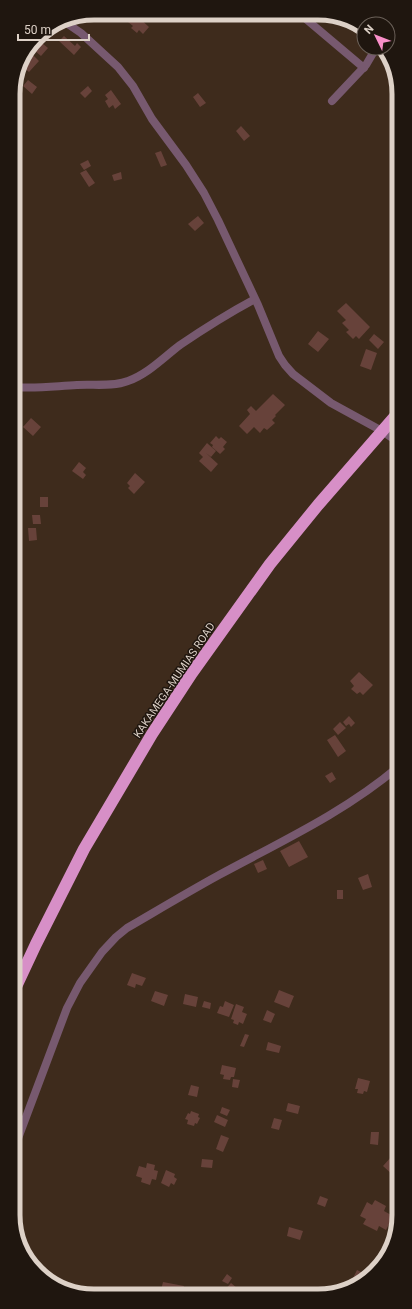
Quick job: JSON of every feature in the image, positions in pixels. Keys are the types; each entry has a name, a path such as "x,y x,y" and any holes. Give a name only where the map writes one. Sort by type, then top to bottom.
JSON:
{"highway":[{"name":"KAKAMEGA-MUMIAS ROAD","path":"20,978 84,848 152,734 192,674 270,564 318,505 392,420"}],"street":[{"path":"307,20 364,68"},
{"path":"69,25 81,33 118,68 133,86 152,119 186,165 204,193 255,299 279,356 293,374 331,403 392,438"},
{"path":"332,101 364,68 372,56"},
{"path":"20,388 120,384 129,381 143,373 163,357 215,321 255,299"},
{"path":"20,1133 67,1008 80,983 102,952 116,937 127,928 219,875 267,851 331,813 371,789 392,772"}],"building":[{"path":"130,20 141,20 149,27 143,34 139,30 137,33 131,28 133,26 128,22"},
{"path":"64,36 75,46 77,43 81,47 74,55 59,41"},
{"path":"42,43 48,48 41,56 35,51"},
{"path":"33,55 39,61 29,72 25,68"},
{"path":"28,80 37,87 32,94 23,86"},
{"path":"88,86 92,91 85,98 80,93"},
{"path":"111,90 121,104 115,109 113,105 109,108 105,101 108,99 105,95"},
{"path":"198,93 206,103 200,107 193,97"},
{"path":"241,126 250,136 244,141 236,131"},
{"path":"161,151 167,165 161,167 155,153"},
{"path":"88,160 91,166 84,170 80,164"},
{"path":"86,170 95,183 89,187 80,173"},
{"path":"121,172 122,179 114,181 112,175"},
{"path":"198,216 204,223 195,231 188,224"},
{"path":"346,303 370,327 359,339 356,336 353,339 346,332 349,330 342,323 346,320 337,311"},
{"path":"318,331 329,339 318,352 308,344"},
{"path":"374,334 384,342 378,349 369,340"},
{"path":"366,349 377,353 371,370 360,366"},
{"path":"273,394 285,405 272,420 275,423 267,430 264,428 260,433 254,427 247,434 239,426 250,414 247,410 251,406 256,411"},
{"path":"31,418 41,427 33,436 23,427"},
{"path":"216,436 219,439 221,437 227,442 223,447 225,449 220,454 212,447 213,445 210,443"},
{"path":"207,443 216,451 211,457 206,453 218,464 211,472 199,461 203,457 199,453"},
{"path":"79,462 86,468 83,472 86,475 83,479 72,471"},
{"path":"135,473 145,482 134,494 128,488 130,486 127,483"},
{"path":"40,497 48,497 48,507 40,507"},
{"path":"32,515 40,515 41,524 33,524"},
{"path":"28,528 36,528 37,540 29,541"},
{"path":"359,672 373,685 363,695 360,692 357,694 351,689 354,686 350,681"},
{"path":"349,716 355,723 351,727 349,724 346,726 343,722"},
{"path":"340,722 346,728 338,735 333,729"},
{"path":"335,735 346,751 338,757 327,740"},
{"path":"332,772 336,779 330,783 325,776"},
{"path":"299,841 308,857 289,867 280,851"},
{"path":"263,860 267,869 258,873 254,864"},
{"path":"368,874 372,887 363,890 358,878"},
{"path":"337,890 343,890 343,899 337,899"},
{"path":"132,973 146,978 142,986 136,984 135,988 127,985"},
{"path":"279,990 294,996 289,1008 274,1002"},
{"path":"155,991 168,995 164,1006 151,1001"},
{"path":"185,994 198,997 196,1007 183,1004"},
{"path":"204,1001 211,1003 210,1009 202,1007"},
{"path":"225,1001 234,1005 229,1017 217,1013 220,1006 223,1007"},
{"path":"236,1004 244,1007 242,1012 247,1014 243,1024 239,1022 238,1025 233,1023 234,1020 231,1019"},
{"path":"267,1010 275,1014 271,1023 263,1020"},
{"path":"245,1034 249,1035 244,1047 240,1046"},
{"path":"268,1042 281,1046 279,1053 266,1050"},
{"path":"222,1065 236,1068 234,1077 231,1077 230,1080 223,1079 224,1075 220,1074"},
{"path":"358,1078 370,1081 367,1092 364,1091 363,1094 357,1093 358,1089 355,1089"},
{"path":"233,1079 240,1080 238,1088 232,1087"},
{"path":"191,1085 199,1087 197,1097 188,1095"},
{"path":"288,1103 300,1106 298,1114 286,1111"},
{"path":"222,1107 230,1110 227,1116 220,1113"},
{"path":"191,1111 199,1114 198,1117 200,1118 194,1126 187,1124 188,1120 185,1119"},
{"path":"217,1115 228,1120 225,1127 214,1122"},
{"path":"274,1118 282,1120 279,1130 271,1128"},
{"path":"371,1132 379,1132 378,1145 370,1144"},
{"path":"221,1135 229,1138 223,1152 216,1149"},
{"path":"391,1157 392,1174 383,1166"},
{"path":"202,1159 213,1160 212,1168 201,1167"},
{"path":"147,1163 155,1165 154,1170 158,1171 156,1180 152,1179 150,1185 141,1182 142,1178 136,1176 139,1166 146,1168"},
{"path":"166,1170 175,1174 174,1177 177,1179 174,1185 171,1183 169,1187 161,1183"},
{"path":"320,1196 328,1199 325,1207 317,1204"},
{"path":"375,1200 386,1206 384,1211 392,1215 386,1230 379,1226 377,1231 363,1224 366,1219 360,1216 367,1202 372,1205"},
{"path":"289,1227 303,1231 300,1240 287,1236"},
{"path":"357,1270 364,1273 355,1279 352,1280"},
{"path":"227,1274 232,1278 228,1284 222,1281"},
{"path":"163,1282 184,1286 183,1289 161,1289"},
{"path":"231,1283 238,1289 226,1289"}]}
